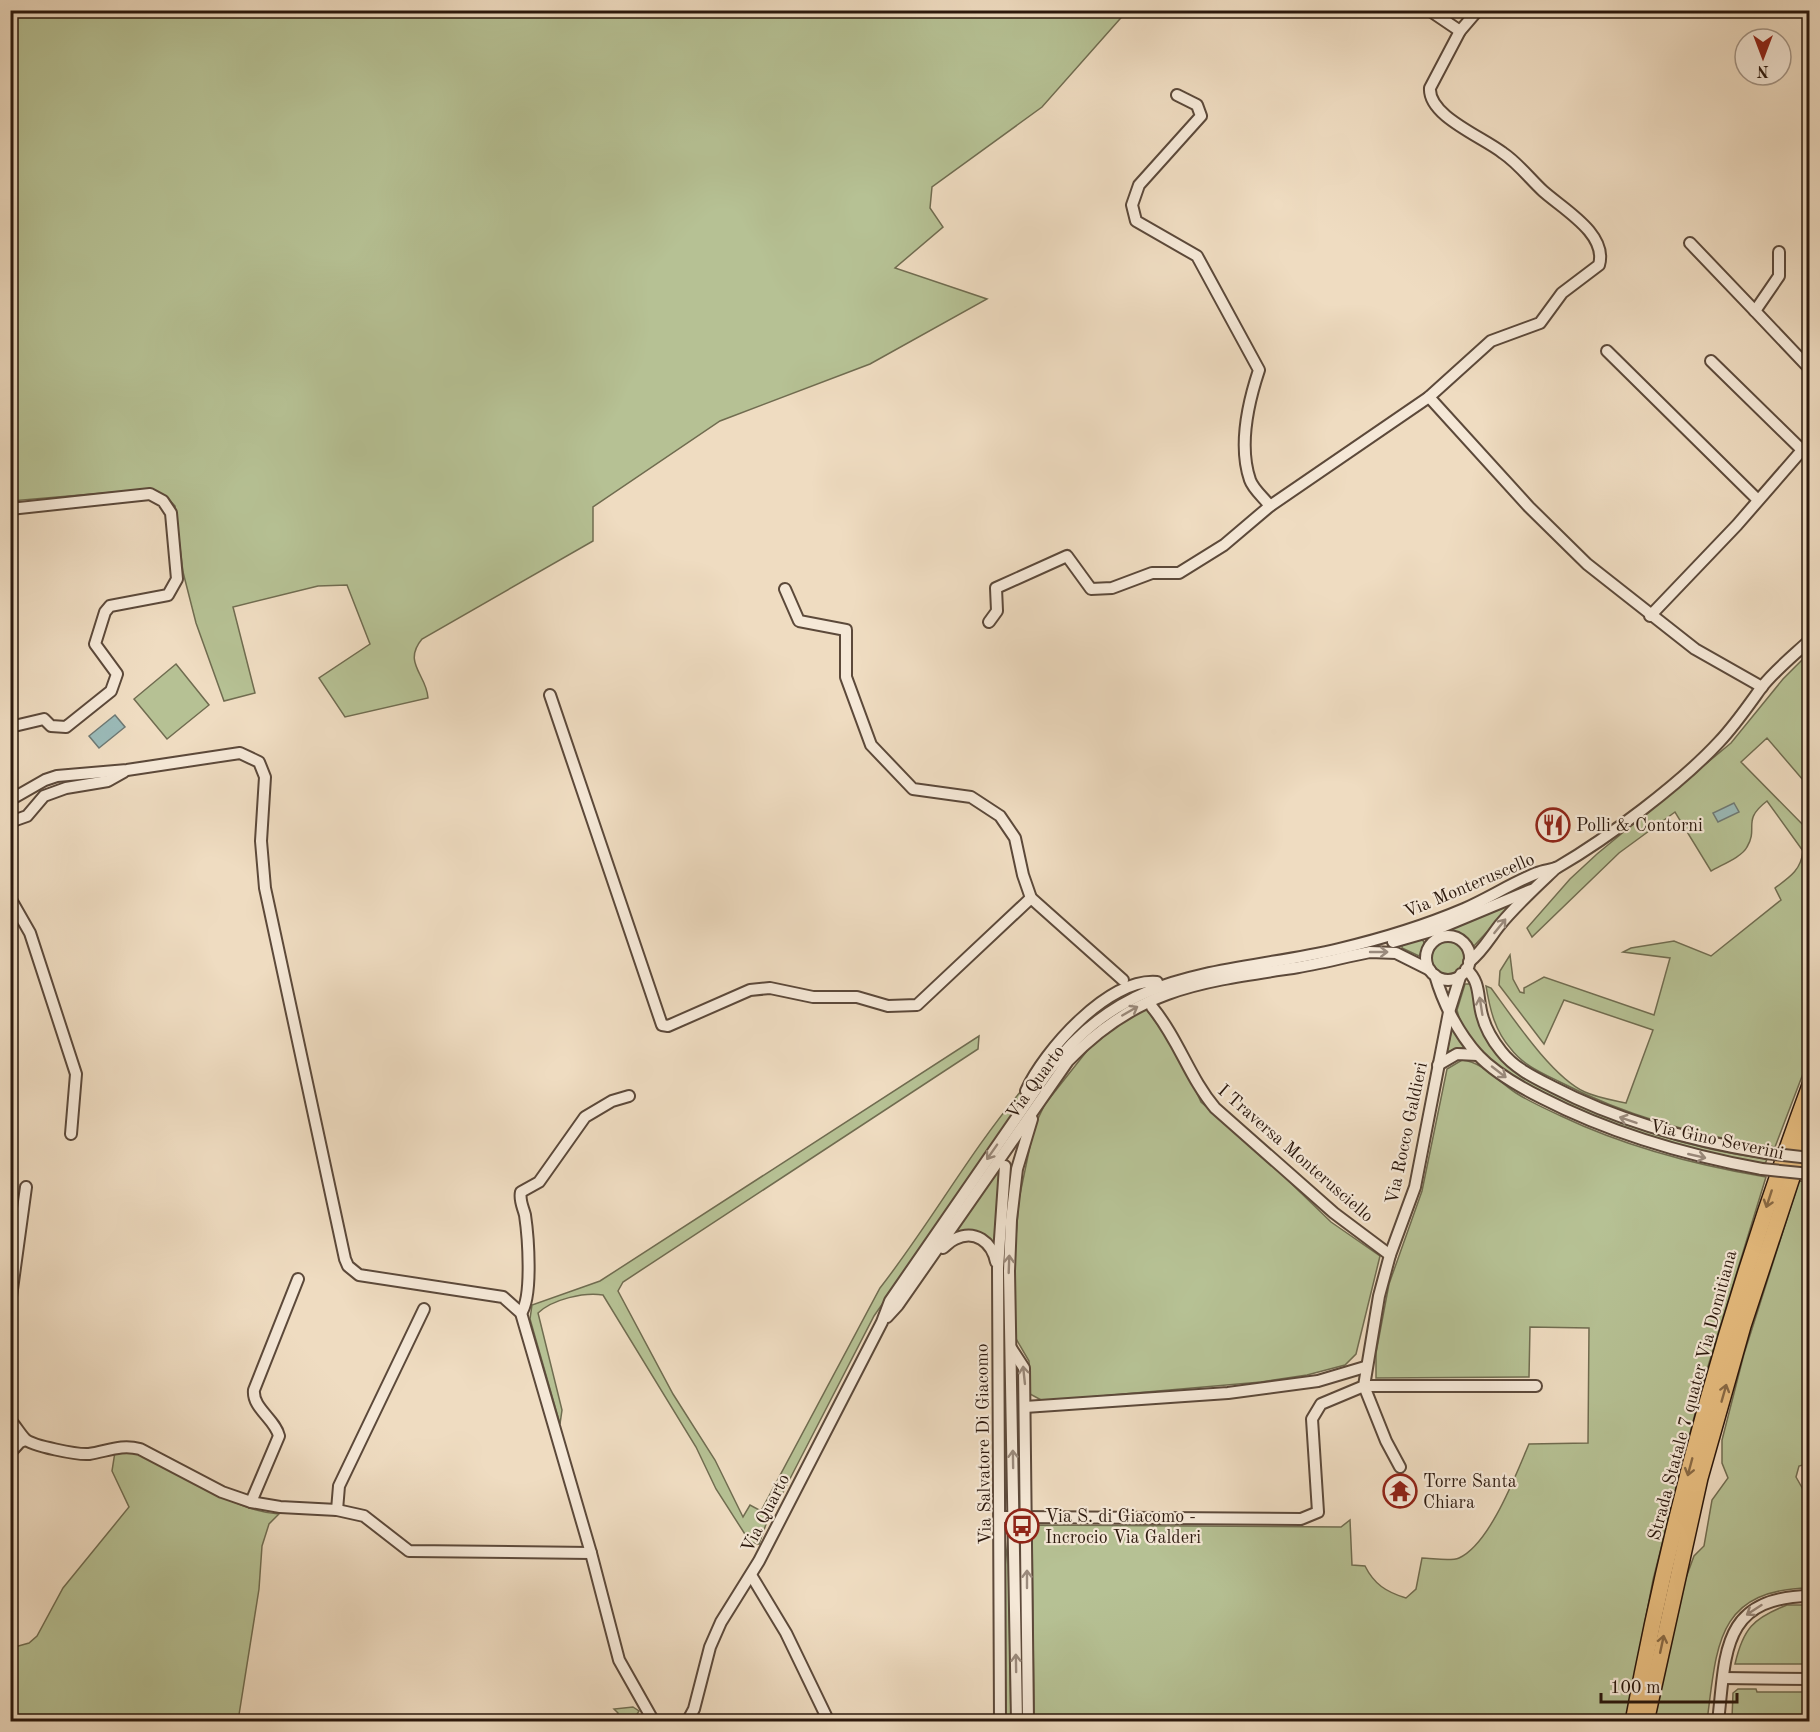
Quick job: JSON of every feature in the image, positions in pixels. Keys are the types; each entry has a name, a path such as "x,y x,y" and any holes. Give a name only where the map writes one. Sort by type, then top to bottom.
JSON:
{"highway":[{"name":"Strada Statale 7 quater Via Domitiana","path":"1633,1722 1669,1553 1712,1389 1746,1270 1809,1085"},
{"name":"Strada Statale 7 quater Via Domitiana","path":"1646,1722 1700,1478 1743,1326 1809,1123"}],"street":[{"path":"1430,10 1460,31"},
{"path":"989,622 997,611 996,588 1067,556 1091,589 1112,588 1152,573 1179,573 1224,545 1270,506 1429,397 1491,341 1540,323 1562,293 1595,270 1600,259 1597,245 1579,222 1504,153 1454,122 1433,104 1429,97 1430,88 1460,31 1478,10"},
{"path":"1177,96 1197,105 1201,116 1139,185 1132,204 1136,221 1197,256 1221,303 1250,349 1259,370 1247,404 1245,448 1250,482 1270,506"},
{"path":"1690,243 1809,369"},
{"path":"1755,311 1779,276 1779,252"},
{"path":"1607,351 1758,500"},
{"path":"1650,616 1758,500 1805,445 1711,361"},
{"path":"1429,397 1559,538 1650,616 1695,649 1762,687"},
{"path":"10,509 150,494 164,501 171,513 177,579 168,595 115,605 105,612 95,644 117,674 111,691 66,727 51,726 44,719 10,727"},
{"path":"785,589 799,621 846,630 846,678 867,735 878,753 913,789 971,797 1000,816 1015,838 1023,875 1031,898 1123,980"},
{"name":"Via Monteruscello","path":"1166,983 1204,973 1435,930 1492,896 1539,872 1556,868 1614,829 1680,778 1719,742 1762,687 1809,640"},
{"path":"550,695 662,1025 668,1026 750,990 770,988 813,997 857,996 888,1006 917,1005 1031,898"},
{"path":"10,800 45,780 57,777 128,770 240,753 250,755 264,769 261,841 265,888 348,1266 359,1275 503,1297 521,1313 591,1553 619,1660 654,1722"},
{"path":"10,822 27,816 44,796 66,788 108,781 128,770"},
{"path":"1435,930 1427,952 1432,973 1448,979 1466,969 1482,952 1499,926 1531,890 1556,868"},
{"path":"1393,942 1435,930 1531,890"},
{"path":"10,898 30,933 76,1074 71,1134"},
{"path":"1435,930 1458,939 1467,949 1466,969 1479,986"},
{"name":"Via Quarto","path":"882,1322 898,1305 1068,1061 1095,1035 1126,1012 1170,992 1210,980 1295,968 1379,951 1404,956 1432,973"},
{"name":"Via Gino Severini","path":"1482,952 1479,986 1482,1016 1491,1036 1502,1052 1536,1078 1584,1102 1642,1125 1702,1141 1766,1153 1809,1158"},
{"name":"Via Rocco Galdieri","path":"1364,1386 1365,1367 1378,1296 1390,1255 1415,1187 1449,1012 1466,969"},
{"name":"Via Gino Severini","path":"1432,973 1449,1012 1478,1055 1503,1076 1529,1092 1602,1126 1690,1154 1762,1169 1809,1174"},
{"path":"1026,1091 1046,1056 1065,1034 1096,1007 1129,988 1151,981 1166,983"},
{"name":"Via Quarto","path":"687,1722 694,1709 715,1634 751,1575 882,1322 890,1301 1058,1058 1103,1016 1143,992 1166,983"},
{"name":"I Traversa Monterusciello","path":"1152,1007 1184,1054 1199,1088 1215,1108 1334,1213 1390,1255"},
{"path":"1438,1065 1457,1054 1478,1055"},
{"path":"521,1313 526,1306 528,1277 525,1216 521,1192 539,1182 585,1117 612,1101 629,1095"},
{"name":"Via Salvatore Di Giacomo","path":"1017,1722 1011,1220 1017,1169 1033,1112"},
{"name":"Via Salvatore Di Giacomo","path":"1000,1722 998,1268 1005,1166"},
{"path":"10,1305 26,1187"},
{"path":"936,1250 956,1238 976,1237 993,1250 998,1268"},
{"path":"251,1502 279,1436 278,1429 254,1399 254,1390 298,1279"},
{"path":"337,1510 339,1486 424,1309"},
{"name":"Via Salvatore Di Giacomo","path":"1011,1347 1024,1368 1028,1722"},
{"path":"1025,1407 1238,1392 1318,1381 1365,1367"},
{"path":"1000,1517 1310,1517 1318,1512 1319,1507 1311,1425 1314,1414 1327,1401 1364,1386 1536,1386"},
{"path":"1364,1386 1386,1441 1400,1467"},
{"path":"10,1420 25,1440 75,1454 97,1452 120,1446 140,1449 222,1492 251,1502 280,1507 337,1510 364,1516 408,1551 591,1553"},
{"path":"10,1453 25,1440"},
{"path":"751,1575 786,1634 829,1722"},
{"path":"1718,1722 1725,1656 1738,1623 1753,1610 1771,1601 1788,1596 1809,1596"},
{"path":"1724,1678 1809,1679"}],"green space":[{"path":"11,11 1127,11 1042,107 932,187 930,208 943,227 895,268 987,299 870,364 720,421 593,507 593,541 422,639 414,655 428,698 345,717 319,678 370,644 347,585 318,586 233,607 255,693 224,701 196,623 183,572 175,506 166,496 150,489 11,501"},
{"path":"1809,653 1809,787 1767,738 1741,762 1809,831 1809,1058 1775,1147 1692,1131 1638,1115 1585,1094 1527,1064 1516,1055 1501,1035 1491,1012 1486,986 1491,988 1534,1046 1559,1074 1585,1092 1600,1097 1626,1103 1653,1030 1564,1000 1544,1044 1499,985 1500,971 1510,955 1513,979 1520,992 1524,993 1524,988 1544,977 1654,1015 1670,958 1623,952 1631,948 1674,941 1711,956 1781,900 1775,888 1797,868 1803,851 1767,801 1752,819 1752,834 1744,851 1711,871 1675,812 1619,853 1532,937 1527,928 1570,879 1597,854 1731,743 1783,679"},
{"path":"176,664 209,705 167,739 134,699"},
{"path":"1515,901 1474,946 1464,937 1450,930"},
{"path":"1422,939 1425,944 1419,956 1402,948 1402,945"},
{"path":"1448,941 1460,946 1465,958 1460,970 1448,975 1436,970 1431,958 1436,946"},
{"path":"1465,984 1471,984 1486,1029 1497,1053 1520,1075 1575,1103 1628,1125 1710,1149 1767,1159 1765,1164 1688,1148 1640,1133 1590,1116 1543,1094 1503,1069 1473,1041 1457,1010"},
{"path":"1145,1007 1180,1056 1201,1102 1267,1160 1331,1222 1380,1256 1356,1354 1345,1365 1307,1375 1261,1382 1043,1401 1030,1394 1029,1361 1015,1337 1013,1274 1019,1199 1034,1127 1045,1104 1094,1042"},
{"path":"1452,1028 1465,1047 1447,1052"},
{"path":"979,1036 978,1049 623,1282 618,1291 673,1394 715,1460 743,1517 750,1505 761,1511 880,1288 1002,1115 1021,1091 1028,1094 874,1316 779,1500 775,1499 759,1544 750,1542 716,1489 696,1447 603,1295 569,1298 552,1304 538,1313 562,1410 560,1424 530,1319 532,1305 600,1281"},
{"path":"1462,1060 1484,1068 1516,1093 1532,1102 1610,1137 1687,1161 1766,1177 1702,1386 1653,1580 1626,1721 1034,1721 1032,1529 1034,1525 1341,1527 1350,1520 1352,1565 1365,1566 1372,1578 1381,1586 1406,1598 1416,1589 1422,1558 1446,1560 1459,1558 1481,1538 1501,1507 1529,1444 1588,1443 1589,1328 1530,1327 1529,1377 1376,1378 1376,1353 1389,1284 1422,1191 1447,1069"},
{"path":"1000,1165 1004,1165 999,1173 994,1244 959,1232 957,1227"},
{"path":"1799,1181 1809,1182 1810,1463 1799,1466 1796,1477 1809,1500 1809,1588 1778,1591 1755,1599 1738,1611 1727,1627 1719,1646 1707,1721 1653,1722 1680,1594 1694,1556 1704,1546 1712,1500 1728,1478 1722,1463 1722,1440 1744,1354"},
{"path":"1016,1368 1020,1368 1022,1505 1019,1504"},
{"path":"129,1451 167,1466 239,1504 259,1511 279,1514 269,1524 262,1546 259,1589 238,1721 11,1722 11,1648 29,1643 37,1636 63,1588 129,1507 112,1471 115,1452"},
{"path":"1019,1526 1022,1526 1024,1722 1021,1721"},
{"path":"1008,1538 1011,1721 1006,1722 1004,1577"},
{"path":"1787,1605 1809,1605 1809,1664 1735,1664 1742,1642 1751,1626 1766,1615"},
{"path":"1738,1689 1756,1689 1757,1692 1809,1692 1809,1718 1732,1718 1733,1693"},
{"path":"633,1707 639,1711 633,1721 617,1721 618,1713 614,1709"}],"water":[{"path":"115,715 125,727 99,748 89,736"},
{"path":"1734,803 1739,812 1718,822 1713,813"}],"place":[{"name":"Polli & Contorni","path":"1553,825"},
{"name":"Torre Santa Chiara","path":"1400,1491"},
{"name":"Via S. di Giacomo - Incrocio Via Galderi","path":"1022,1526"}]}
